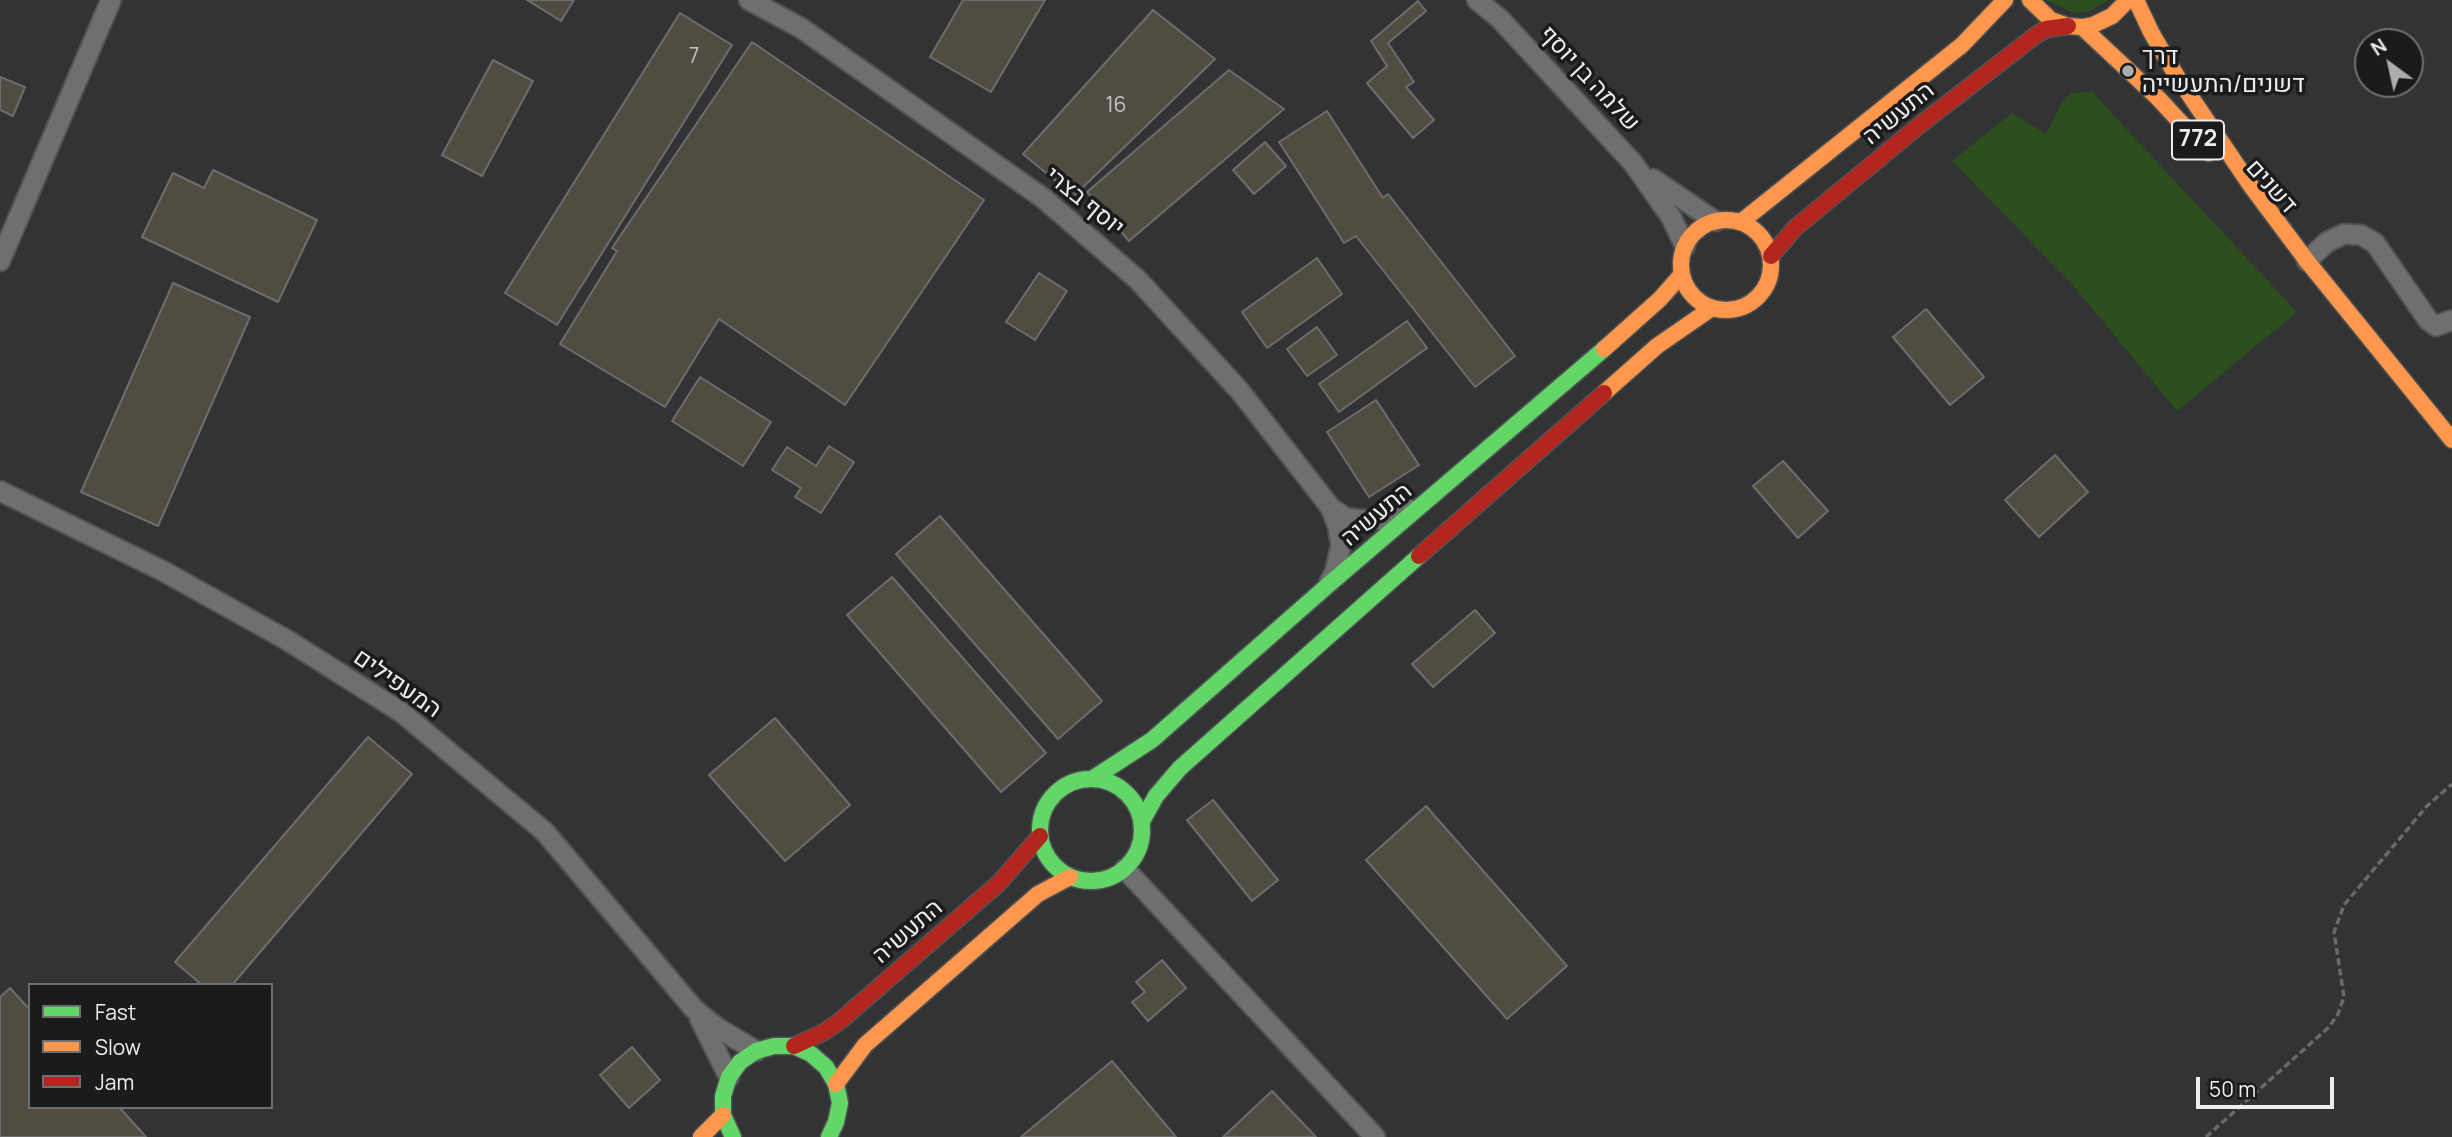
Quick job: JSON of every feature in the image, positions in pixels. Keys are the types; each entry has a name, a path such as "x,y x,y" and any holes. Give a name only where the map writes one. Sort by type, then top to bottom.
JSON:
{"street":[{"path":"0,261 111,0"},
{"name":"יוסף בצרי","path":"749,0 801,28 1043,198 1137,279 1239,390 1331,508 1341,545 1335,572 1327,586"},
{"name":"שלמה בן יוסף","path":"1477,0 1500,19 1633,163 1660,186 1715,221"},
{"name":"התעשיה","path":"1741,222 1962,45 2005,0"},
{"name":"772","path":"2030,0 2051,20 2075,26"},
{"name":"התעשיה","path":"1771,256 1795,228 2036,34 2055,27 2093,25 2112,16 2128,0"},
{"name":"דשנים","path":"2136,0 2151,32 2190,96 2251,186 2306,261 2452,440"},
{"name":"דשנים","path":"2075,26 2158,98 2306,261"},
{"name":"שלמה בן יוסף","path":"1633,163 1671,217 1685,246"},
{"path":"1715,221 1741,222 1755,229 1771,256 1771,272 1766,287 1756,299 1735,309 1712,308 1688,289 1682,274 1681,258 1685,246 1692,234 1703,226 1715,221"},
{"path":"2306,261 2327,242 2344,234 2361,235 2375,243 2428,320 2436,326 2452,320"},
{"name":"התעשיה","path":"1092,779 1152,740 1636,321 1682,274"},
{"path":"1142,821 1156,796 1180,768 1657,346 1712,308"},
{"name":"המעפילים","path":"0,491 163,571 287,640 401,712 545,832 694,1009 726,1034 756,1051"},
{"path":"1331,508 1346,518 1378,520 1429,501"},
{"path":"1092,779 1110,782 1125,791 1136,804 1142,821 1142,838 1136,855 1125,869 1113,877 1099,881 1070,877 1055,867 1045,853 1040,836 1041,819 1048,803 1060,790 1075,781 1092,779"},
{"name":"התעשיה","path":"756,1051 774,1045 794,1046 840,1021 999,883 1040,836"},
{"path":"1125,869 1375,1137"},
{"path":"836,1084 865,1045 1038,894 1070,877"},
{"name":"המעפילים","path":"694,1009 729,1077"},
{"path":"794,1046 811,1054 827,1067 836,1084 840,1103 836,1122 828,1137"},
{"path":"733,1137 723,1115 723,1096 729,1077 740,1062 756,1051"},
{"path":"701,1137 723,1115"}],"path":[{"path":"2207,1137 2329,1027 2344,997 2334,932 2344,905 2427,806 2452,784"}],"green space":[{"path":"2046,0 2109,0 2088,12 2073,13"},
{"path":"2092,92 2297,312 2177,411 2072,284 1952,161 2012,113 2046,134 2061,104 2071,93"}],"building":[{"path":"527,0 574,0 561,21"},
{"path":"963,0 1045,0 991,92 930,57"},
{"path":"1418,1 1426,11 1388,43 1414,82 1406,87 1434,120 1413,138 1367,83 1387,66 1371,41"},
{"path":"1153,10 1215,59 1074,196 1023,154"},
{"path":"680,13 732,45 557,325 505,293"},
{"path":"752,42 984,200 845,405 719,319 665,407 560,344 617,251 612,248"},
{"path":"493,60 533,81 482,176 442,155"},
{"path":"1229,70 1284,109 1129,241 1087,192"},
{"path":"0,77 25,87 13,116 0,110"},
{"path":"1327,111 1383,198 1388,194 1515,356 1475,387 1356,236 1344,243 1279,142"},
{"path":"1265,142 1286,166 1254,194 1233,170"},
{"path":"213,170 317,220 278,302 142,237 173,173 204,188"},
{"path":"1317,258 1342,294 1267,348 1242,312"},
{"path":"1039,273 1067,291 1035,340 1006,322"},
{"path":"173,283 250,317 158,526 81,492"},
{"path":"1926,309 1984,377 1950,405 1893,337"},
{"path":"1407,321 1427,348 1339,412 1319,384"},
{"path":"1317,327 1337,355 1307,376 1287,349"},
{"path":"700,377 771,422 743,466 672,421"},
{"path":"1376,400 1419,465 1369,497 1327,432"},
{"path":"829,446 854,462 821,513 795,497 801,488 772,470 787,447 816,466"},
{"path":"2055,455 2088,492 2039,537 2005,500"},
{"path":"1783,461 1828,511 1798,538 1753,486"},
{"path":"940,516 1102,701 1058,739 896,554"},
{"path":"892,577 1046,753 1001,792 847,615"},
{"path":"1475,610 1495,633 1433,687 1412,664"},
{"path":"775,718 850,805 785,861 709,775"},
{"path":"368,737 412,774 234,983 200,983 175,962"},
{"path":"1213,800 1278,880 1252,901 1187,820"},
{"path":"1426,806 1567,966 1507,1019 1366,860"},
{"path":"1162,960 1186,988 1148,1021 1132,1002 1145,992 1136,982"},
{"path":"10,988 28,1008 28,1109 121,1109 146,1137 0,1137 0,997"},
{"path":"632,1047 660,1080 629,1108 600,1075"},
{"path":"1112,1061 1176,1137 1021,1137"},
{"path":"1272,1091 1316,1137 1223,1137"}],"traffic: fast":[{"path":"1092,779 1152,740 1604,349"},
{"path":"1142,821 1156,796 1180,768 1419,556"},
{"path":"1091,779 1111,783 1127,794 1138,810 1142,830 1138,850 1127,866 1111,877 1091,881 1071,877 1055,866 1044,850 1040,830 1044,810 1055,794 1071,783 1091,779"},
{"path":"733,1137 723,1115 723,1096 729,1077 740,1062 756,1051 774,1046 794,1046 811,1054 826,1067 836,1084 840,1103 829,1137"}],"traffic: slow":[{"path":"1741,222 1962,45 2005,0"},
{"path":"2030,0 2051,20 2068,26 2082,27 2112,16 2128,0"},
{"path":"2136,0 2176,75 2251,186 2307,261 2452,440"},
{"path":"2082,27 2158,98 2209,153"},
{"path":"1726,220 1743,223 1758,233 1768,248 1771,265 1768,282 1758,297 1743,307 1726,310 1709,307 1694,297 1684,282 1681,265 1684,248 1694,233 1709,223 1726,220"},
{"path":"1604,349 1660,299 1682,274"},
{"path":"1604,393 1657,346 1712,308"},
{"path":"836,1084 865,1045 1038,894 1070,877"},
{"path":"701,1137 723,1115"}],"traffic: jam":[{"path":"1771,256 1795,228 1921,124 2036,35 2046,29 2068,26"},
{"path":"1419,556 1604,393"},
{"path":"794,1046 840,1021 999,883 1040,836"}],"place":[{"name":"דרך דשנים/התעשייה","path":"2128,71"}]}
